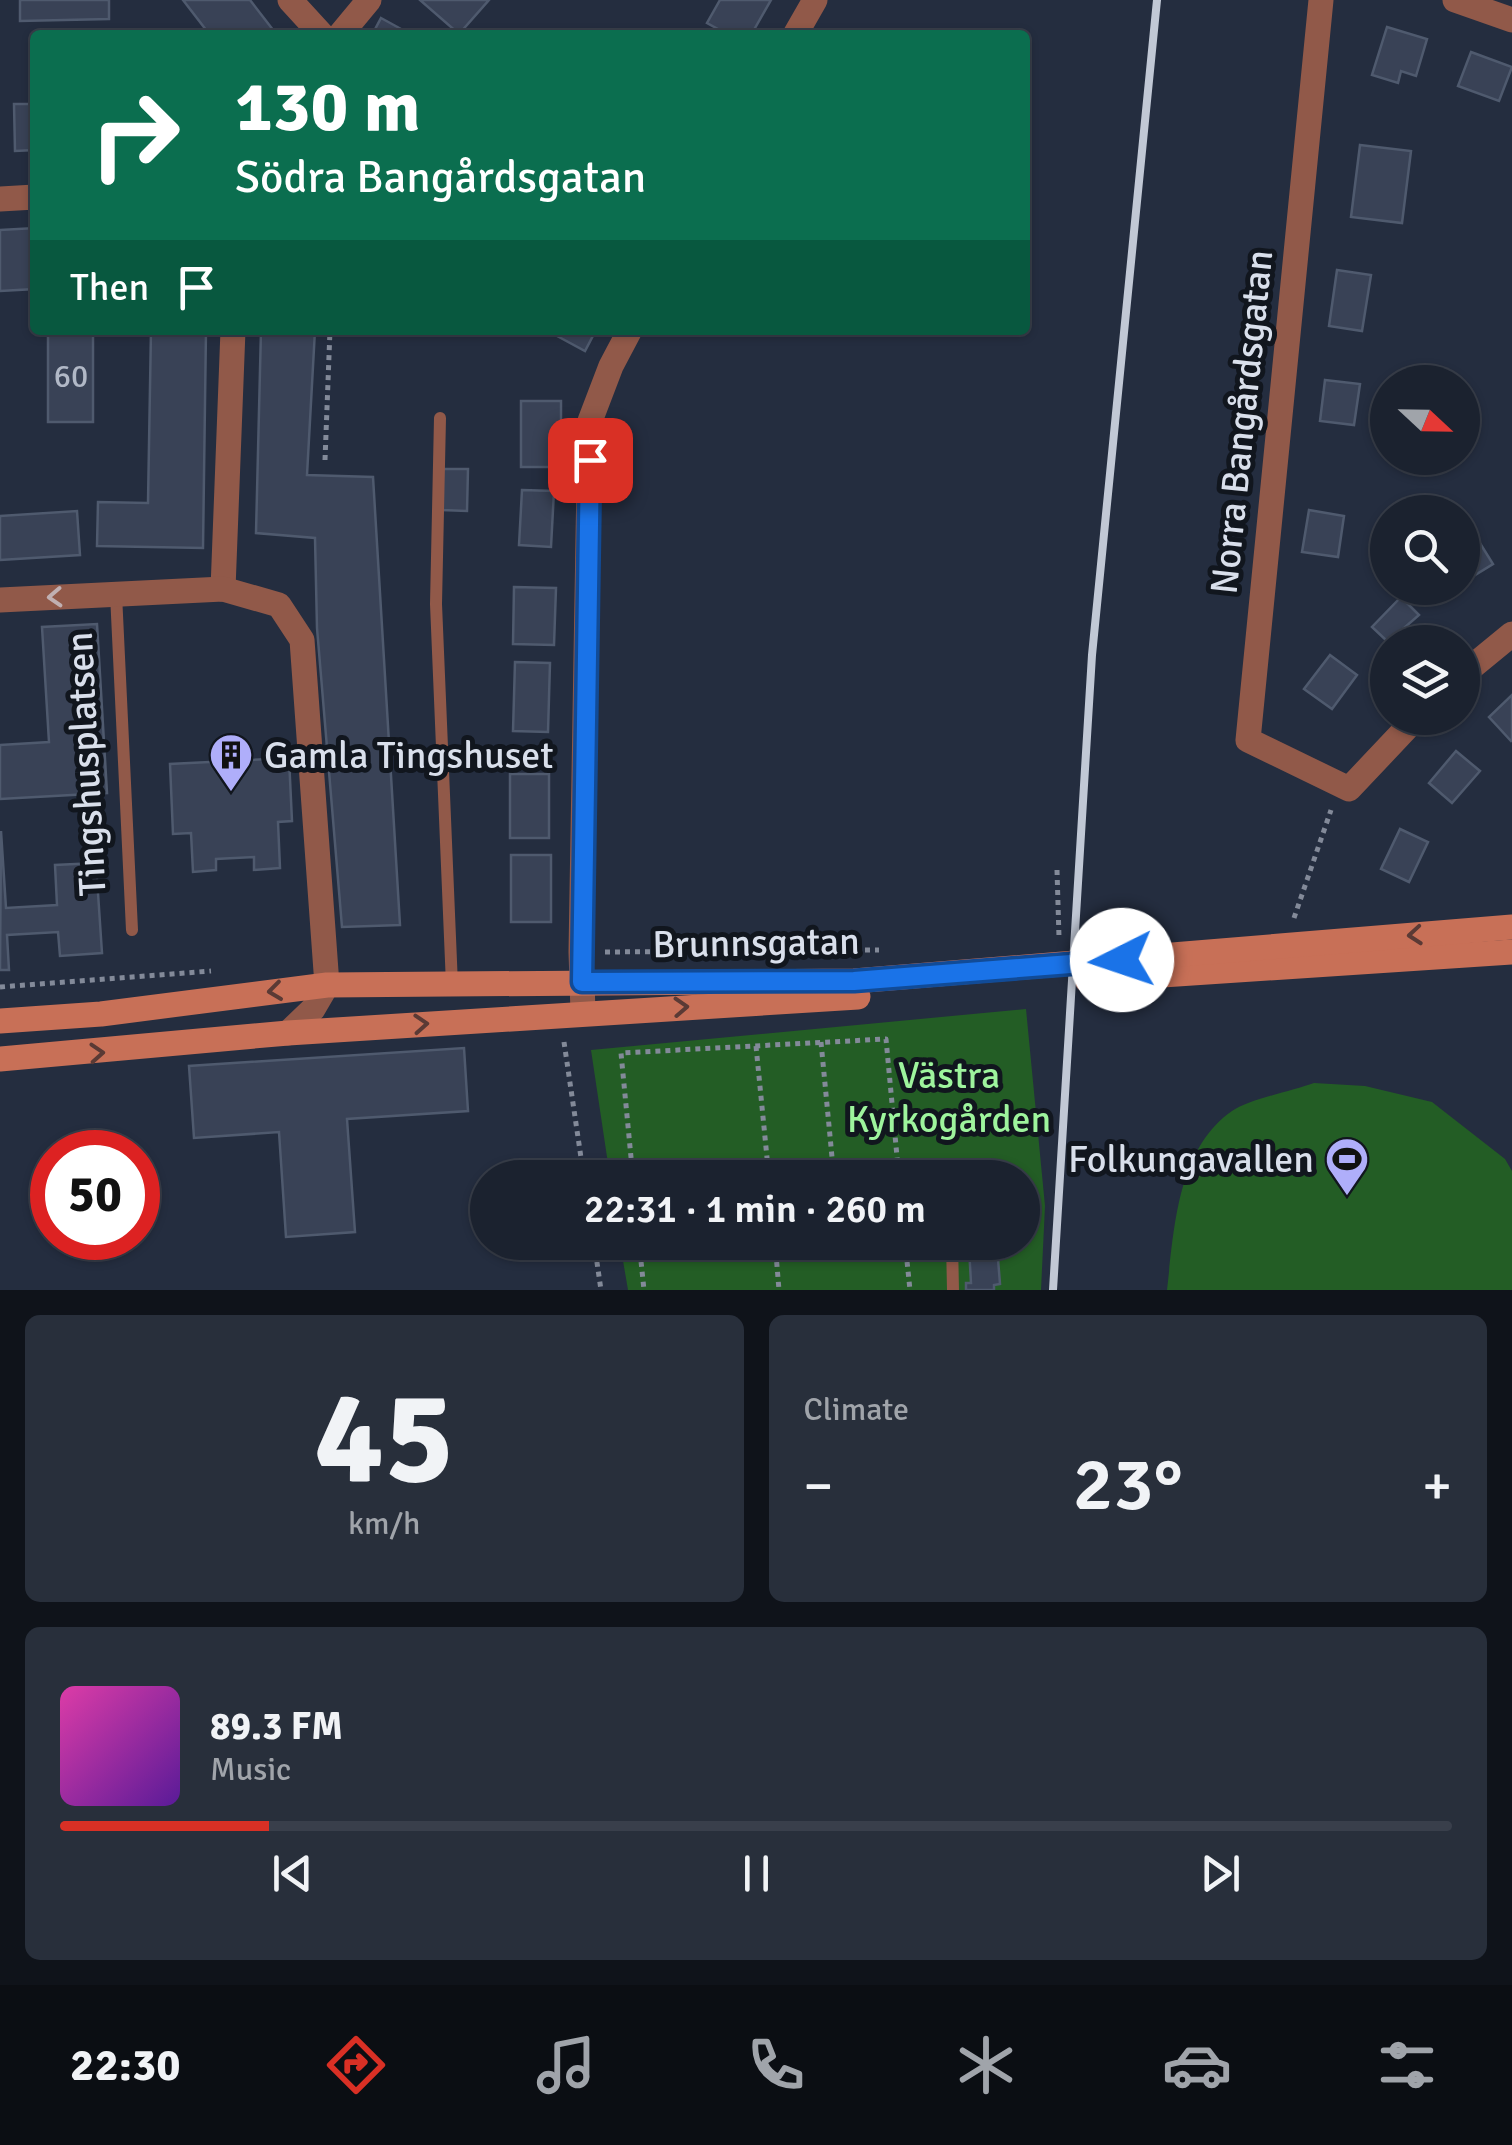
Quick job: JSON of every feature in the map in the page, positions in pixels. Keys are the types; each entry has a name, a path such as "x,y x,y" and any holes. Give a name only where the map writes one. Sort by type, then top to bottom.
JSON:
{"main road":[{"name":"Brunnsgatan","path":"0,1021 101,1014 326,985 854,981 1512,927"},
{"name":"Brunnsgatan","path":"0,1060 288,1033 1512,952"}],"street":[{"path":"290,0 317,30"},
{"path":"344,30 369,0"},
{"path":"798,30 815,0"},
{"name":"Norra Bangårdsgatan","path":"1321,0 1248,740 1349,789"},
{"path":"1456,0 1512,20"},
{"path":"0,199 30,198"},
{"path":"223,589 233,335"},
{"path":"583,1012 590,421 627,335"},
{"path":"0,600 223,589 279,605 302,640 326,985 313,1008 288,1033"},
{"path":"1480,660 1512,634"},
{"path":"1349,789 1400,735"}],"lane":[{"path":"440,418 436,604 452,986"},
{"name":"Tingshusplatsen","path":"116,594 132,930"},
{"path":"952,1260 953,1290"}],"path":[{"path":"325,460 330,335"},
{"path":"1292,925 1331,808 1349,789"},
{"path":"1057,870 1059,941"},
{"path":"564,1038 581,1160"},
{"path":"631,1160 620,1053 886,1039 897,1160"},
{"path":"821,1042 832,1160"},
{"path":"756,1046 766,1160"},
{"path":"597,1260 601,1290"},
{"path":"641,1260 644,1290"},
{"path":"776,1260 779,1290"},
{"path":"908,1260 910,1290"}],"green space":[{"name":"Västra Kyrkogården","path":"1026,1009 1045,1206 1041,1290 628,1290 623,1260 1040,1260 1040,1160 607,1160 591,1050"},
{"name":"Folkungavallen","path":"1314,1083 1365,1086 1432,1102 1505,1159 1512,1171 1512,1290 1167,1290 1182,1192 1189,1169 1214,1127 1240,1107"}],"building":[{"path":"20,0 109,0 109,19 20,21"},
{"path":"183,0 250,0 273,30 206,30"},
{"path":"420,0 489,0 463,30 454,30"},
{"path":"720,0 771,0 754,30 720,30 707,23"},
{"path":"381,18 403,30 375,30"},
{"path":"1387,27 1427,39 1416,76 1401,71 1398,83 1372,75"},
{"path":"1471,52 1512,67 1499,101 1458,86"},
{"path":"14,104 30,104 30,150 15,151"},
{"path":"1360,145 1411,151 1402,223 1351,217"},
{"path":"30,228 30,289 0,291 0,230"},
{"path":"1337,270 1371,275 1362,331 1329,326"},
{"path":"48,335 93,335 93,422 48,422"},
{"path":"151,335 206,335 203,548 97,546 98,502 148,503"},
{"path":"261,335 315,335 307,475 373,477 400,925 342,927 317,628 315,538 256,533"},
{"path":"555,335 593,335 585,351"},
{"path":"1325,380 1360,384 1354,425 1320,421"},
{"path":"521,401 561,401 561,467 521,467"},
{"path":"443,469 468,469 467,511 442,510"},
{"path":"522,490 554,491 551,547 519,545"},
{"path":"1309,510 1344,516 1338,557 1302,552"},
{"path":"77,511 80,555 0,560 0,516"},
{"path":"1480,543 1493,564 1480,572"},
{"path":"514,587 556,588 554,645 513,644"},
{"path":"1393,605 1409,605 1419,615 1408,625 1374,625"},
{"path":"97,624 107,793 0,799 0,745 49,742 42,627"},
{"path":"1330,655 1357,675 1332,709 1304,689"},
{"path":"515,662 550,663 548,732 513,731"},
{"path":"1512,695 1512,740 1511,741 1489,717"},
{"path":"1456,751 1480,771 1452,803 1429,783"},
{"name":"Gamla Tingshuset","path":"289,758 292,821 278,822 280,868 254,870 254,857 216,859 216,870 193,872 191,833 173,834 170,764"},
{"path":"510,774 549,774 549,838 510,838"},
{"path":"1400,829 1428,842 1409,882 1381,869"},
{"path":"1,831 6,908 57,905 55,865 96,863 102,953 60,956 58,932 7,935 9,970 0,970"},
{"path":"511,855 551,855 551,922 511,922"},
{"path":"464,1048 468,1111 347,1119 355,1232 286,1237 279,1132 194,1138 189,1066"},
{"path":"970,1260 998,1260 1000,1284 994,1285 994,1290 966,1290 966,1283 971,1283"}],"railway":[{"path":"1053,1290 1092,655 1157,0"}],"place":[{"name":"Gamla Tingshuset","path":"231,793"},
{"name":"Folkungavallen","path":"1347,1197"}],"route":[{"path":"590,460 582,982 854,981 1122,960"}]}
